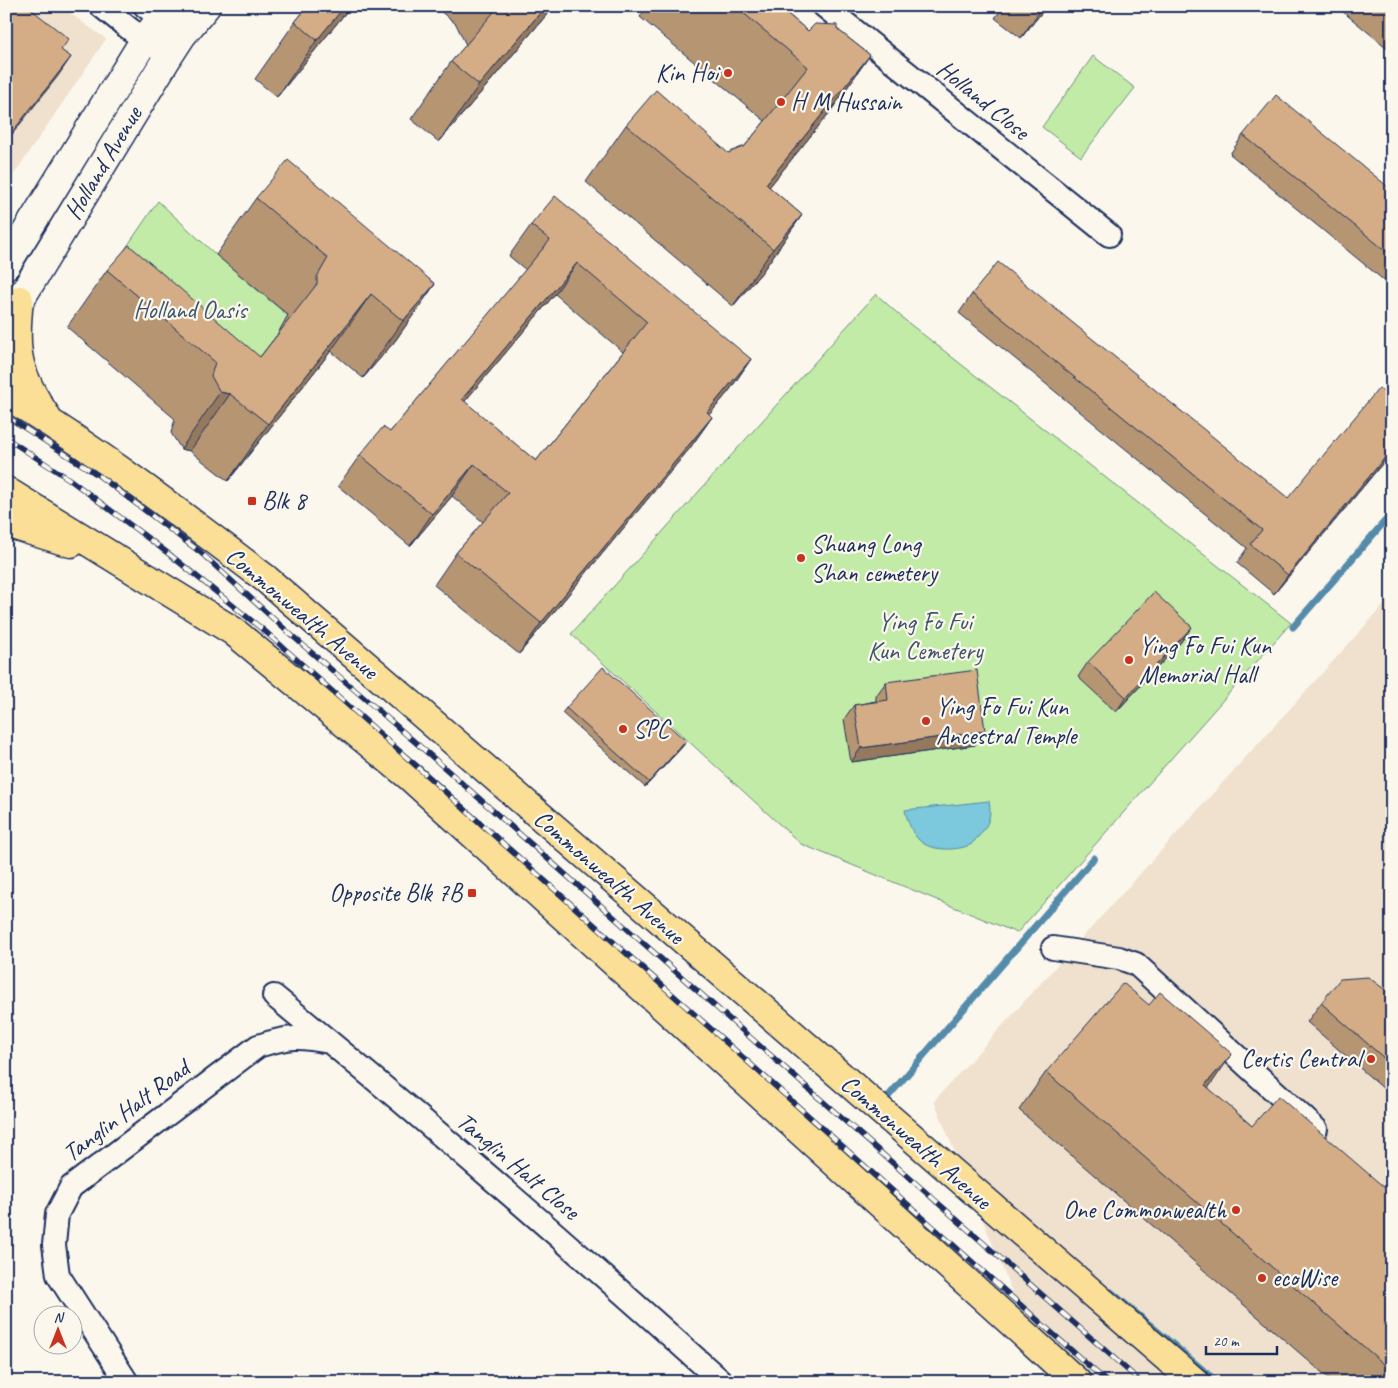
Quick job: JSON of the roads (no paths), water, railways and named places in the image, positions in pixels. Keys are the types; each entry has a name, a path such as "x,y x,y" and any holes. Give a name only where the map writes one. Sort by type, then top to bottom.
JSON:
{"main road":[{"path":"13,312 18,359 30,392 49,421"},
{"name":"Commonwealth Avenue","path":"6,395 49,421 190,521 266,579 1195,1382"},
{"path":"6,491 233,631 409,776 1077,1382"},
{"path":"6,523 111,556"}],"street":[{"path":"101,6 131,30 155,17 175,45"},
{"name":"Holland Avenue","path":"13,312 175,45 206,6"},
{"name":"Holland Close","path":"824,6 1109,235"},
{"name":"Holland Avenue","path":"6,265 31,228 155,17"},
{"path":"1053,948 1119,958 1136,964 1333,1145"},
{"name":"Tanglin Halt Close","path":"274,996 569,1246 722,1382"},
{"name":"Tanglin Halt Road","path":"128,1382 58,1274 54,1245 57,1214 71,1187 258,1046 282,1038 305,1037 330,1042"}],"water":[{"path":"989,801 989,816 984,829 971,844 958,848 930,847 920,841 910,827 905,810"}],"waterway":[{"path":"1293,627 1392,513"},
{"path":"890,1103 886,1099 1094,858"},
{"path":"1111,1292 1217,1382"}],"railway":[{"path":"6,416 98,475 200,552 289,633 1141,1382"},
{"path":"6,438 69,479 169,554 267,633 1107,1382"}],"place":[{"name":"Kin Hoi","path":"728,73"},
{"name":"H M Hussain","path":"781,102"},
{"name":"Blk 8","path":"252,501"},
{"name":"Shuang Long Shan cemetery","path":"801,558"},
{"name":"Ying Fo Fui Kun Memorial Hall","path":"1129,660"},
{"name":"Ying Fo Fui Kun Ancestral Temple","path":"926,721"},
{"name":"SPC","path":"623,729"},
{"name":"Opposite Blk 7B","path":"472,893"},
{"name":"Certis Central","path":"1371,1059"},
{"name":"One Commonwealth","path":"1236,1210"},
{"name":"ecoWise","path":"1262,1278"}],"park label":[{"name":"Holland Oasis","path":"190,310"},
{"name":"Ying Fo Fui Kun Cemetery","path":"925,636"}]}
